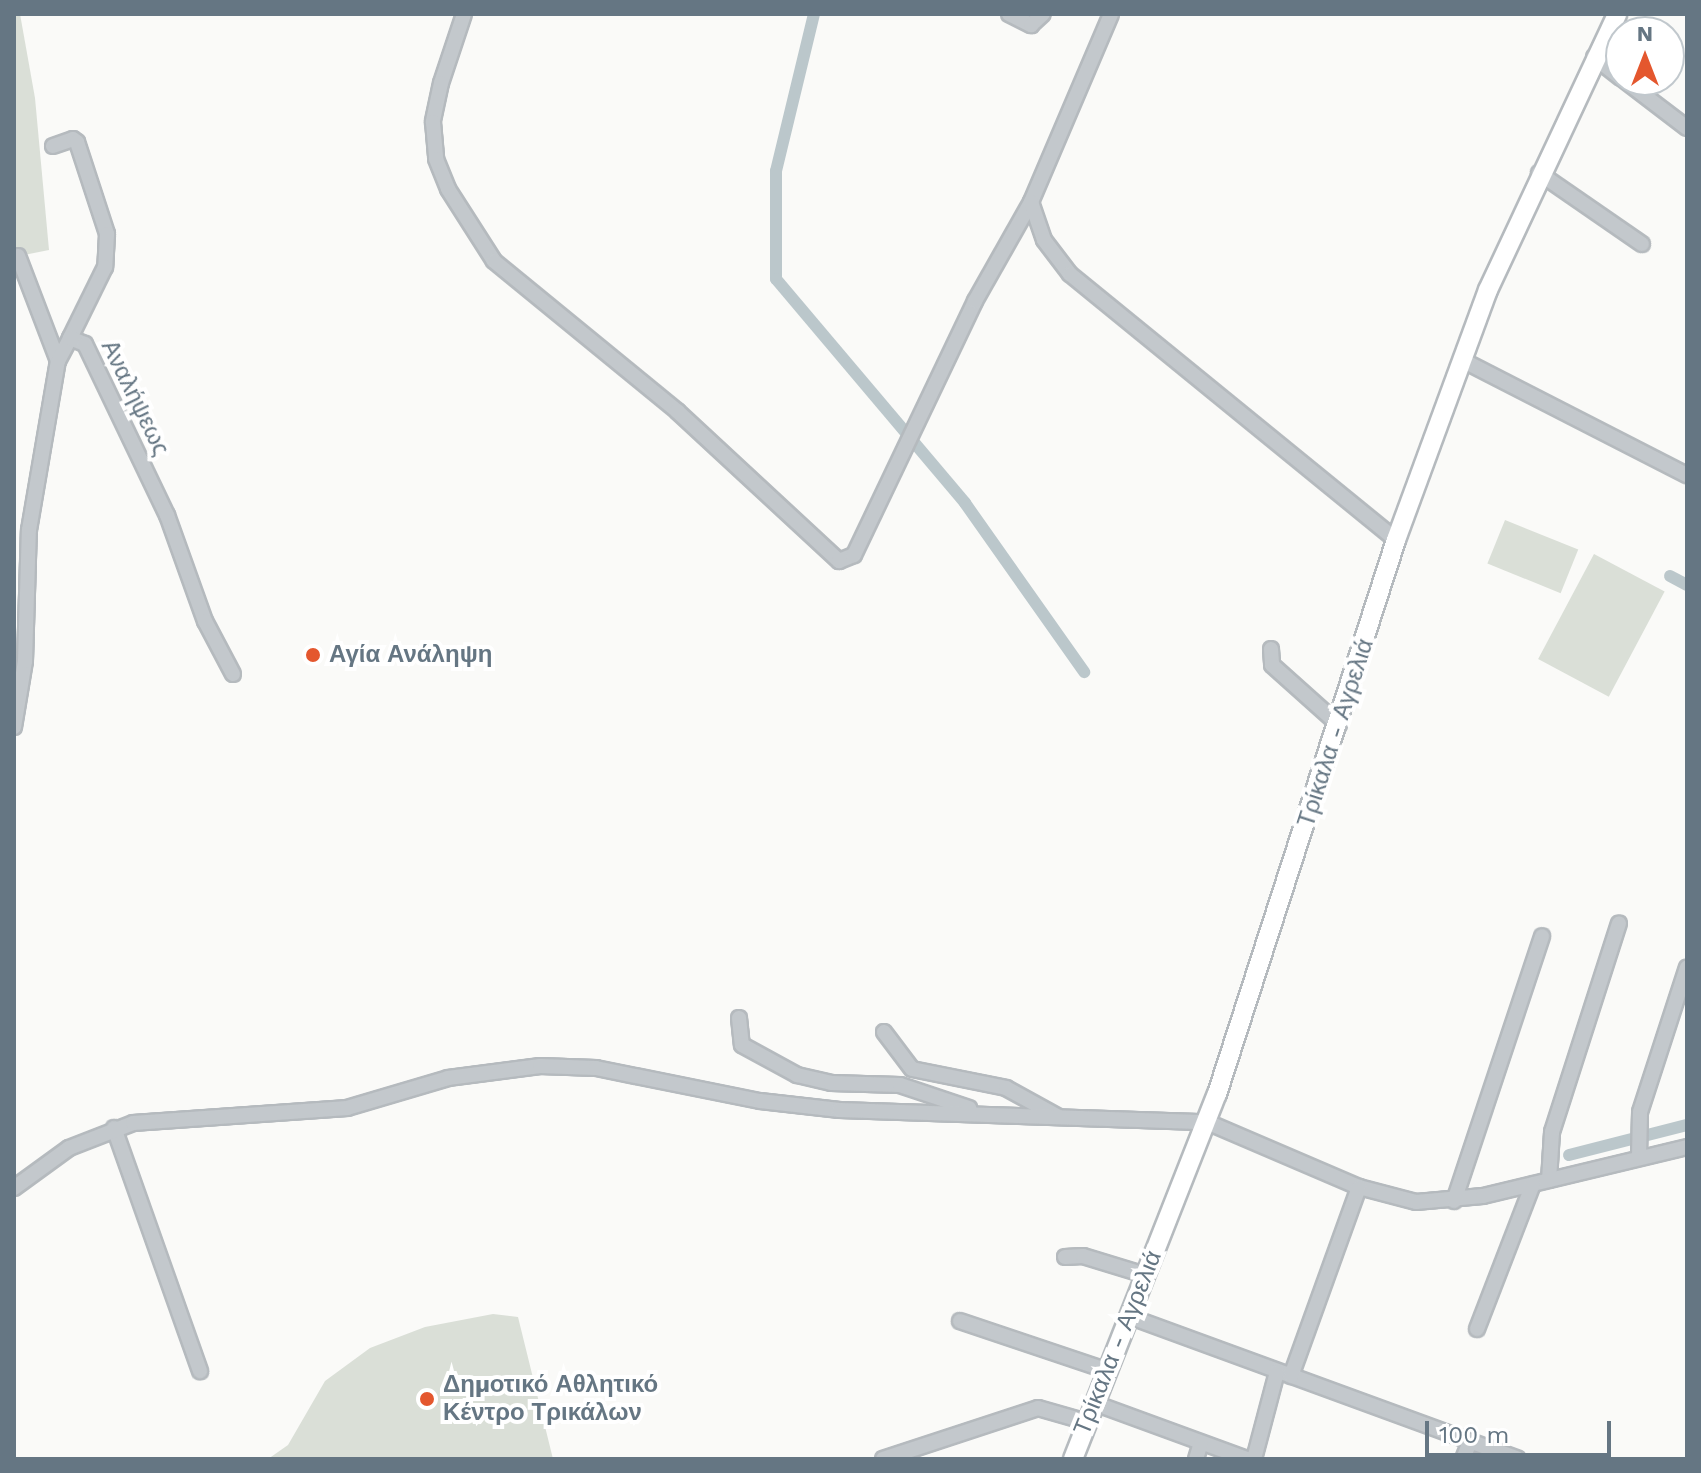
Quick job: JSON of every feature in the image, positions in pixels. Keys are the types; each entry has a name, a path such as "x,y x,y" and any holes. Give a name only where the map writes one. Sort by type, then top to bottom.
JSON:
{"main road":[{"name":"Τρίκαλα - Αγρελιά","path":"1073,1459 1207,1122 1339,725 1396,540 1462,360 1539,173 1617,14"}],"street":[{"path":"464,14 441,83 433,122 436,159 448,189 510,279 573,321 677,411 831,558 846,561 854,555 975,301 1031,202 1111,14"},
{"path":"1009,14 1031,25 1043,14"},
{"path":"1594,57 1605,65"},
{"path":"1645,96 1687,128"},
{"path":"53,146 73,139 77,142 107,234 105,267 70,338"},
{"path":"1539,173 1642,244"},
{"path":"1031,202 1044,240 1070,274 1396,540"},
{"path":"18,256 58,361"},
{"name":"Αναλήψεως","path":"14,723 25,661 29,530 58,361 70,338 85,344 167,515 205,621 233,674"},
{"path":"1462,360 1687,475"},
{"path":"1271,649 1272,665 1339,725"},
{"path":"1549,1180 1552,1132 1619,923"},
{"path":"1454,1201 1542,936"},
{"path":"1639,1151 1640,1112 1687,967"},
{"path":"739,1018 742,1045 797,1075 831,1083 900,1085 996,1116"},
{"path":"884,1032 912,1069 1006,1088 1059,1117"},
{"path":"14,1188 69,1148 114,1128 182,1117 347,1108 448,1078 540,1066 607,1070 812,1108 1207,1122 1359,1187 1416,1202 1454,1201 1549,1180 1639,1151 1687,1147"},
{"path":"114,1128 200,1371"},
{"path":"1477,1329 1533,1184"},
{"path":"1254,1459 1284,1374 1359,1187"},
{"path":"1065,1257 1083,1256 1145,1275"},
{"path":"1128,1316 1518,1459"},
{"path":"960,1321 1106,1370"},
{"path":"1094,1403 1247,1459"},
{"path":"883,1459 1038,1408 1087,1422"},
{"path":"1463,1459 1470,1442"},
{"path":"1196,1459 1201,1443"}],"shaded area":[{"path":"14,14 20,14 35,98 49,250 14,257"},
{"path":"1505,520 1578,550 1561,593 1487,564"},
{"path":"1594,554 1665,592 1609,697 1538,659"},
{"name":"Δημοτικό Αθλητικό Κέντρο Τρικάλων","path":"493,1314 518,1317 553,1459 268,1459 288,1445 325,1381 370,1348 425,1327"}],"waterway":[{"path":"814,14 776,171 776,279 965,503 1084,672"},
{"path":"1670,576 1687,585"},
{"path":"1569,1155 1687,1125"}],"place":[{"name":"Αγία Ανάληψη","path":"313,655"},
{"name":"Δημοτικό Αθλητικό Κέντρο Τρικάλων","path":"427,1399"}]}
